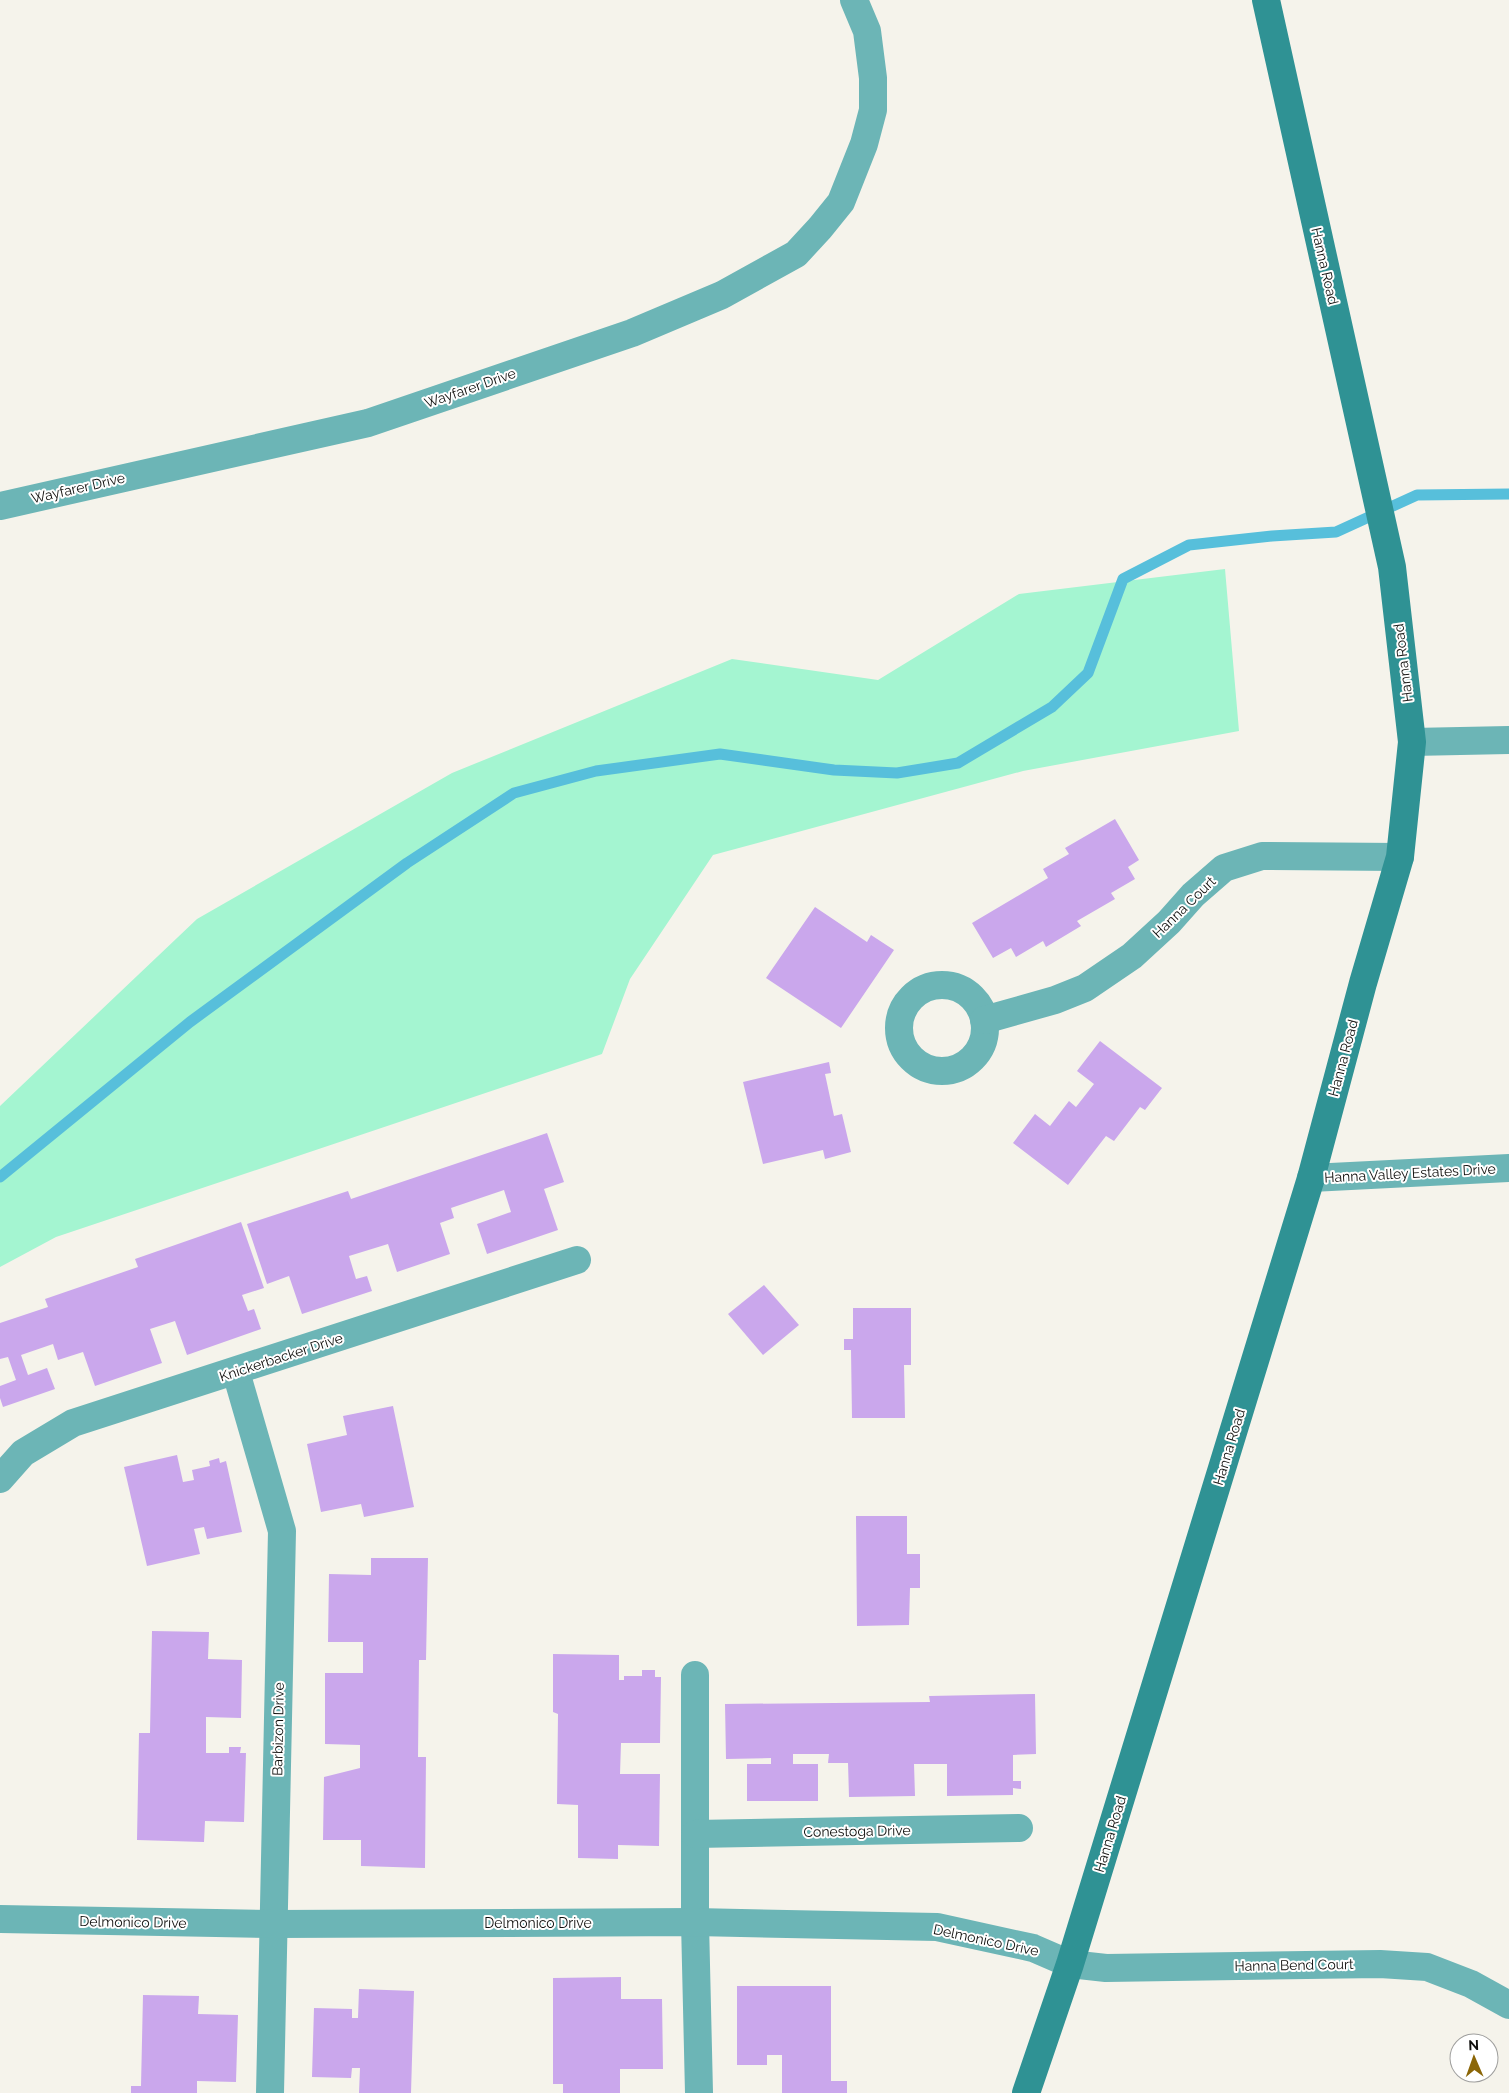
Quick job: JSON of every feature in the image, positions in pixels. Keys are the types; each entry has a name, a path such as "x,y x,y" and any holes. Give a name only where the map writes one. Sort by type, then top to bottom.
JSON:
{"street":[{"name":"Wayfarer Drive","path":"0,506 368,423 632,333 722,295 796,254 841,202 864,144 873,110 873,78 867,31 854,0"},
{"name":"Hanna Road","path":"1026,2093 1070,1964 1311,1178 1363,983 1400,857 1412,742 1392,567 1266,0"},
{"path":"1412,742 1509,740"},
{"name":"Hanna Court","path":"984,1020 1055,1000 1085,988 1132,956 1169,922 1193,895 1224,868 1262,856 1400,857"},
{"name":"Hanna Valley Estates Drive","path":"1311,1178 1509,1168"},
{"name":"Knickerbacker Drive","path":"0,1479 24,1453 73,1423 236,1372 577,1260"},
{"name":"Barbizon Drive","path":"236,1372 282,1531 270,2093"},
{"path":"695,1675 695,1922 699,2093"},
{"name":"Conestoga Drive","path":"695,1834 1019,1828"},
{"name":"Delmonico Drive","path":"0,1919 274,1924 695,1922 936,1927 1033,1948 1070,1964"},
{"name":"Hanna Bend Court","path":"1070,1964 1106,1968 1380,1964 1428,1967 1471,1984 1509,2005"}],"green space":[{"path":"1225,569 1239,731 1023,771 713,855 630,979 602,1054 56,1237 0,1267 0,1106 197,919 452,773 732,659 878,680 1019,594"}],"building":[{"path":"1115,819 1139,860 1128,867 1135,879 1111,893 1115,899 1077,921 1081,926 1046,947 1043,941 1016,957 1011,948 993,958 972,923 1048,878 1043,869 1069,854 1065,848"},
{"path":"815,907 867,942 871,935 894,950 841,1028 766,978"},
{"path":"1100,1041 1162,1088 1145,1110 1140,1107 1114,1141 1106,1136 1068,1185 1013,1143 1035,1114 1050,1126 1069,1101 1076,1107 1094,1084 1077,1071"},
{"path":"829,1062 831,1073 825,1074 834,1116 842,1114 851,1152 825,1159 823,1150 763,1164 743,1082"},
{"path":"547,1133 564,1182 544,1189 558,1230 487,1254 477,1224 511,1212 504,1190 451,1208 454,1218 440,1223 450,1254 397,1272 388,1244 349,1256 356,1279 367,1276 372,1291 302,1314 289,1276 267,1284 247,1224 348,1191 351,1199"},
{"path":"241,1222 264,1288 242,1295 248,1311 254,1309 261,1329 187,1355 175,1321 150,1329 162,1363 95,1386 83,1352 58,1360 53,1344 21,1355 28,1375 47,1368 55,1389 3,1407 0,1398 0,1386 16,1380 8,1357 0,1359 0,1323 48,1307 45,1299 138,1267 135,1259"},
{"path":"764,1285 799,1325 763,1355 728,1314"},
{"path":"853,1308 911,1308 911,1365 904,1365 905,1418 852,1418 851,1350 844,1350 844,1339 853,1339"},
{"path":"393,1406 414,1507 364,1517 361,1504 321,1512 307,1444 347,1435 343,1416"},
{"path":"177,1455 183,1482 194,1480 192,1470 210,1466 209,1461 219,1458 220,1463 226,1461 242,1532 207,1539 204,1527 194,1529 200,1554 147,1566 124,1467"},
{"path":"856,1516 907,1516 907,1554 920,1554 920,1588 910,1588 909,1625 857,1626"},
{"path":"371,1558 428,1558 426,1660 419,1660 418,1757 426,1757 425,1868 361,1866 361,1840 323,1840 324,1777 360,1768 360,1745 325,1744 325,1673 363,1673 363,1642 328,1642 329,1574 371,1575"},
{"path":"152,1631 209,1632 208,1659 242,1660 241,1718 206,1717 206,1753 229,1753 229,1747 241,1747 240,1753 246,1753 244,1822 205,1821 204,1842 137,1840 139,1733 150,1733"},
{"path":"553,1654 619,1655 619,1680 624,1680 624,1676 642,1676 642,1670 655,1670 655,1677 661,1677 660,1743 621,1743 620,1774 660,1774 659,1846 618,1845 618,1859 578,1858 578,1805 557,1804 558,1714 553,1712"},
{"path":"1035,1694 1036,1754 1013,1755 1013,1781 1021,1781 1021,1789 1013,1788 1013,1795 947,1796 947,1764 914,1764 915,1796 849,1797 848,1763 828,1763 829,1754 793,1754 793,1764 818,1764 818,1801 747,1801 747,1764 771,1764 771,1758 726,1759 725,1704 930,1702 929,1696"},
{"path":"621,1977 621,1999 662,1999 663,2069 620,2069 620,2093 563,2093 563,2084 553,2084 553,1978"},
{"path":"737,1986 831,1986 831,2081 847,2081 847,2093 782,2093 782,2055 767,2055 767,2065 737,2065"},
{"path":"359,1989 414,1991 411,2093 359,2093 360,2068 352,2068 351,2078 312,2077 314,2008 352,2009 352,2018 358,2018"},
{"path":"143,1995 199,1996 198,2014 238,2015 236,2082 197,2081 197,2093 131,2093 131,2086 141,2086"}],"waterway":[{"path":"0,1177 190,1022 407,863 514,793 596,771 720,754 834,770 897,773 958,763 1052,707 1088,673 1123,579 1189,545 1272,536 1336,532 1417,495 1509,494"}]}
